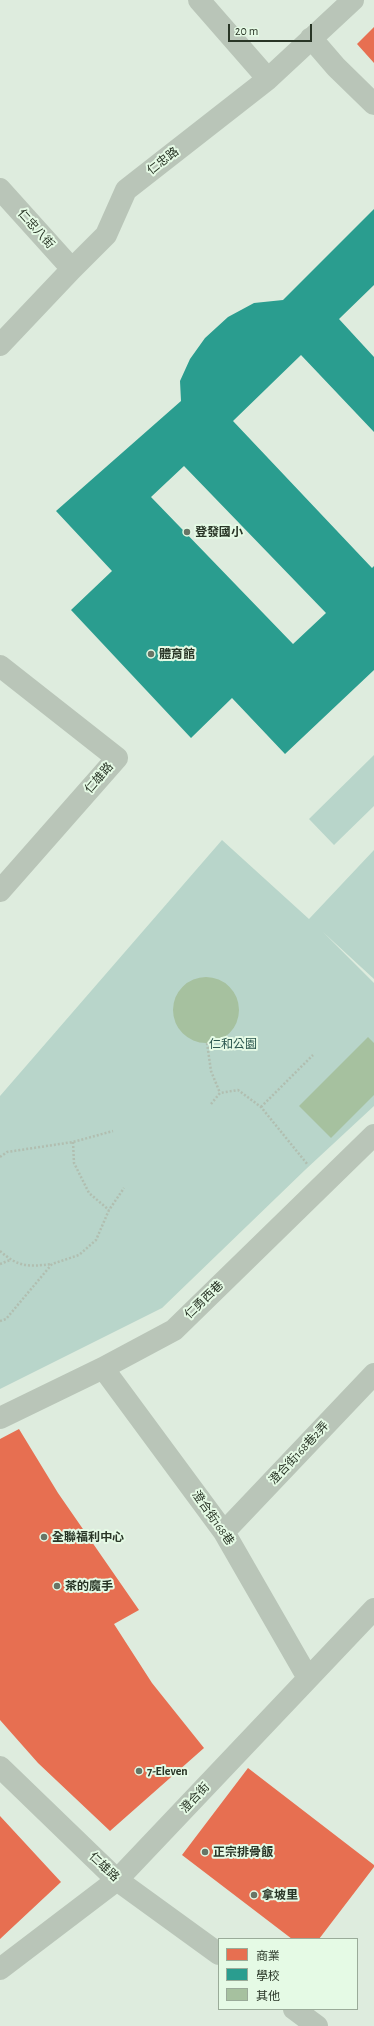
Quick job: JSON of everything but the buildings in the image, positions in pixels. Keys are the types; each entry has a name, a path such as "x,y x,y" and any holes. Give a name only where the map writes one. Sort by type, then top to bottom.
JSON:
{"street":[{"path":"200,0 268,79"},
{"name":"仁忠路","path":"0,345 106,235 126,190 268,79 353,0"},
{"path":"311,38 336,67 374,104"},
{"name":"仁忠八街","path":"0,189 72,269"},
{"name":"仁雄路","path":"0,666 116,758 0,890"},
{"name":"仁勇西巷","path":"0,1418 104,1368 174,1330 374,1135"},
{"name":"澄合街168巷","path":"104,1368 224,1532 308,1678"},
{"name":"澄合街168巷2弄","path":"224,1532 374,1374"},
{"name":"澄合街","path":"0,1968 117,1880 308,1678 373,1613"},
{"name":"仁雄路","path":"0,1767 117,1880 218,1953"},
{"path":"295,2010 317,2026"}],"path":[{"path":"207,1043 211,1071 220,1093"},
{"path":"261,1107 313,1055"},
{"path":"211,1104 220,1093 238,1090 261,1107 296,1151 325,1183"},
{"path":"0,1157 7,1152 73,1142 113,1131"},
{"path":"73,1142 74,1163 89,1193 109,1210"},
{"path":"0,1251 10,1260 28,1267 52,1264 78,1255 96,1240 109,1210 124,1188"},
{"path":"0,1264 10,1260"},
{"path":"0,1321 6,1320 52,1264"}],"green space":[{"path":"374,755 374,806 334,845 309,819"},
{"name":"仁和公園","path":"222,840 309,919 374,850 374,979 323,932 374,983 374,1106 305,1170 162,1308 0,1389 0,1096"}],"place":[{"name":"登發國小","path":"187,532"},
{"name":"體育館","path":"151,654"},
{"name":"全聯福利中心","path":"44,1537"},
{"name":"茶的魔手","path":"57,1586"},
{"name":"7-Eleven","path":"139,1771"},
{"name":"正宗排骨飯","path":"205,1852"},
{"name":"拿坡里","path":"254,1895"}]}
